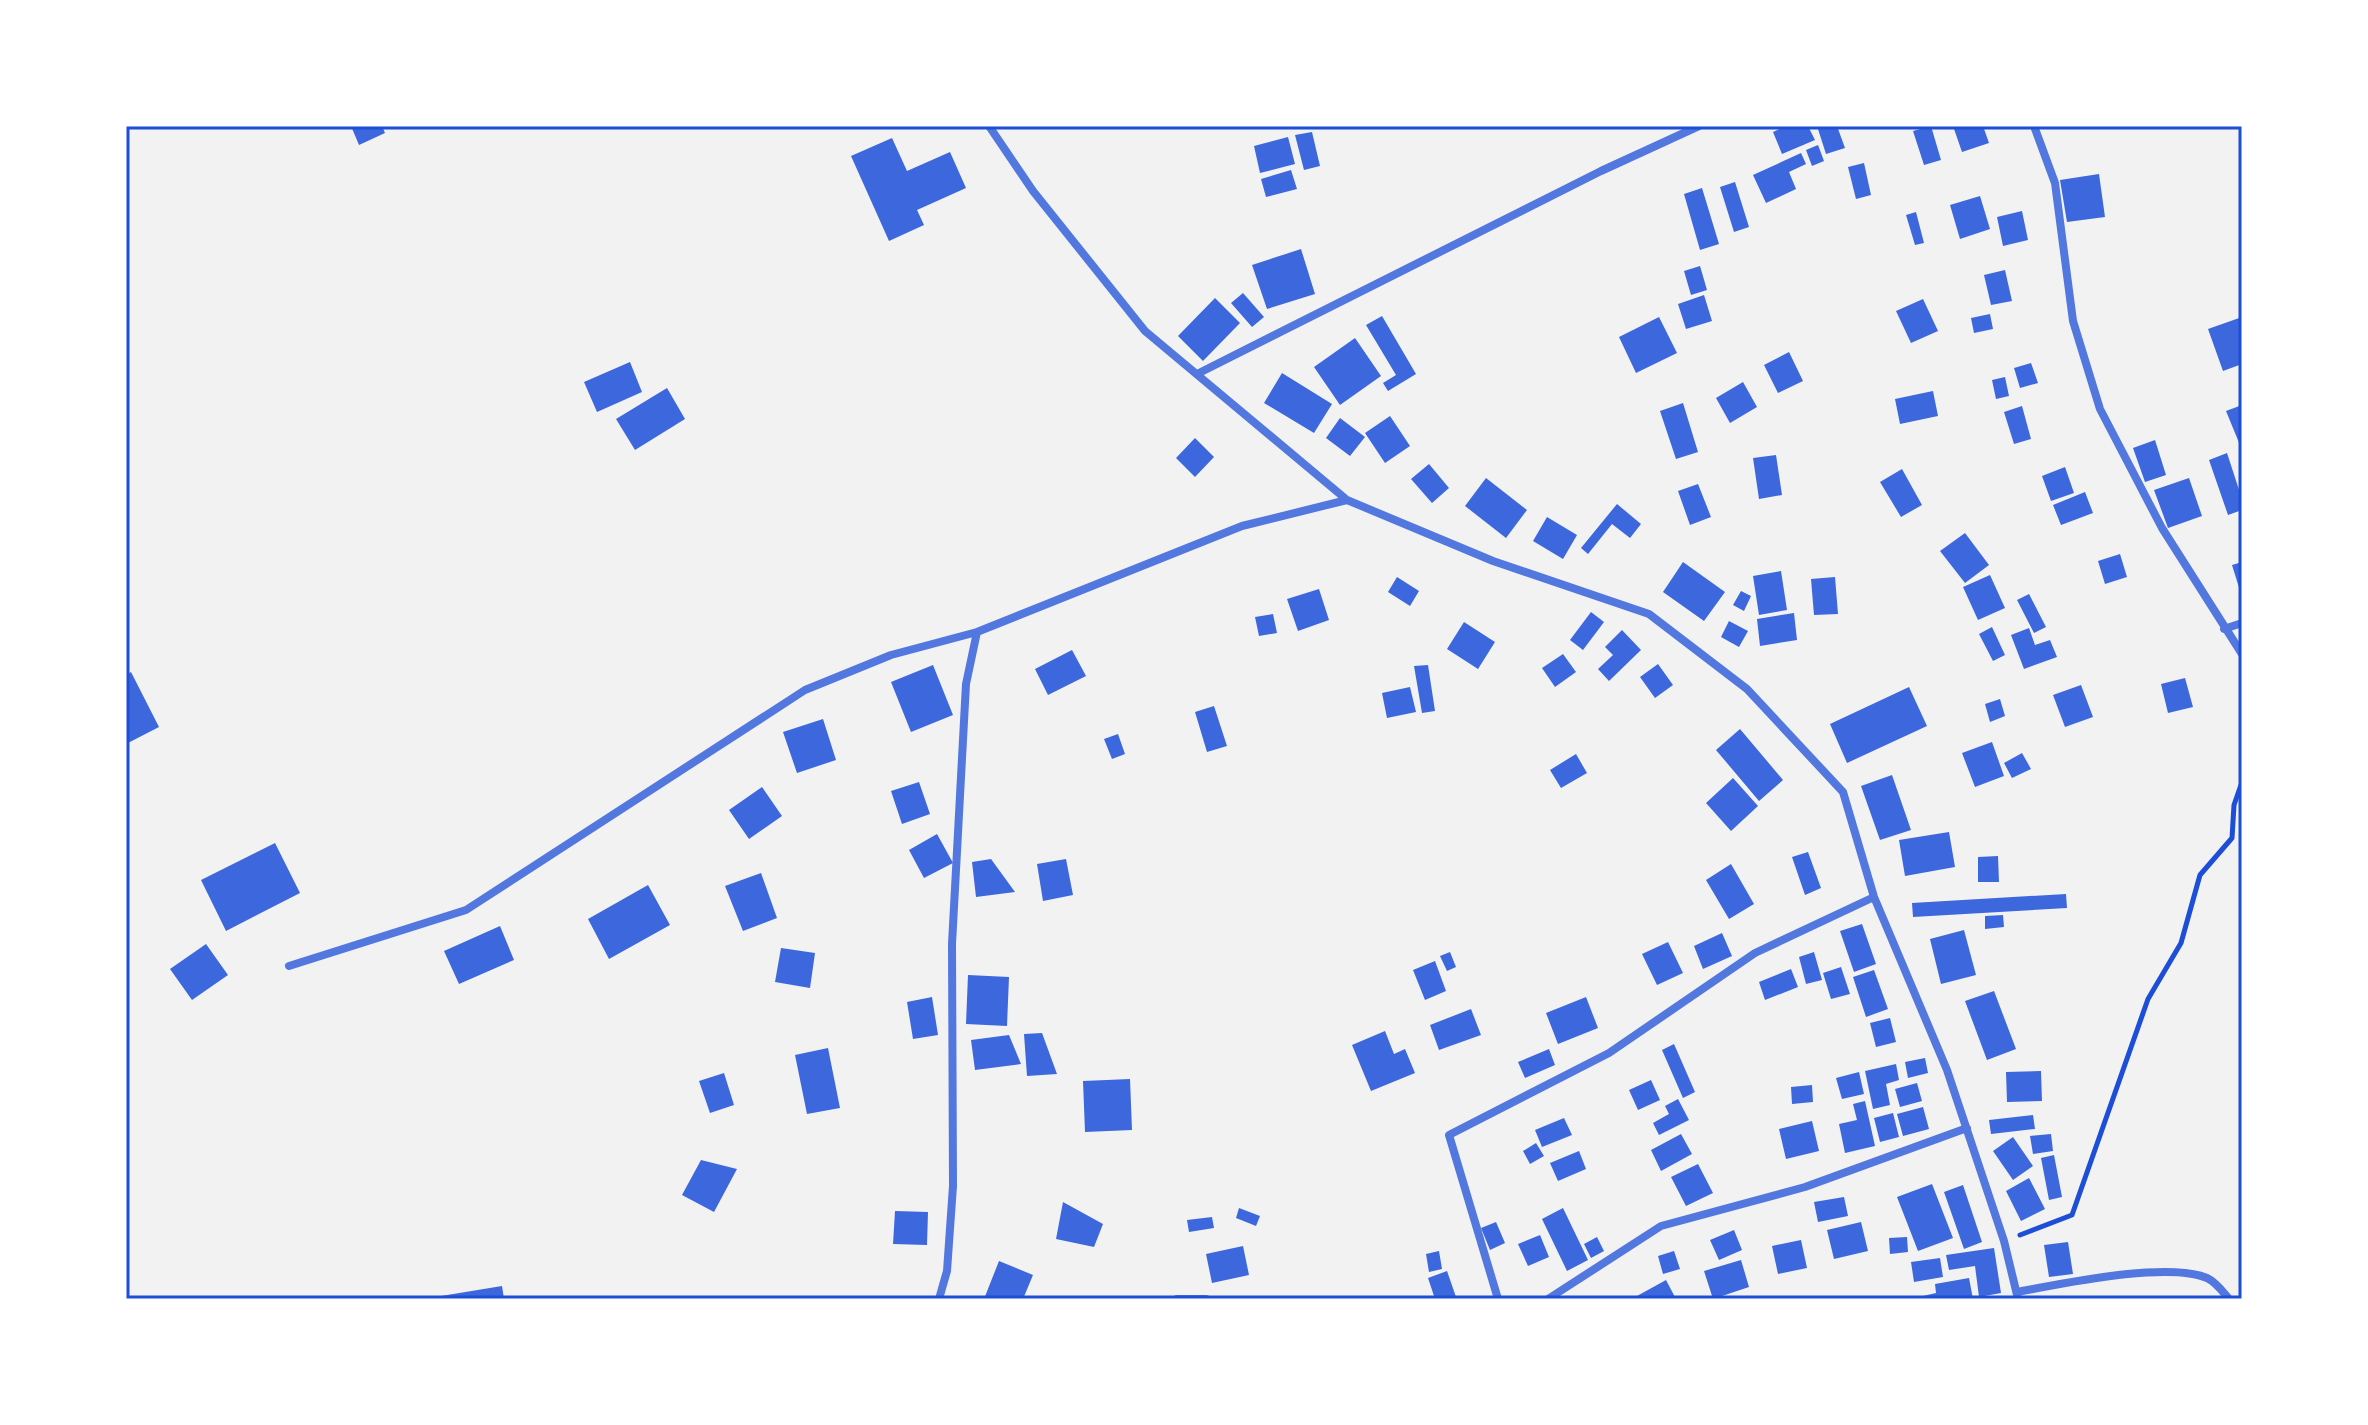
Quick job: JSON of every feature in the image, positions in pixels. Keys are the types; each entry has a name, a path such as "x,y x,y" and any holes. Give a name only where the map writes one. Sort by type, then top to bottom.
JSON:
{"street":[{"path":"989,126 1033,191 1145,331 1347,500 1493,561 1649,614 1747,689 1843,792 1874,897 1947,1070 2004,1241 2018,1296 2120,1275 2195,1274 2211,1279 2229,1299"},
{"path":"1197,374 1601,171 1699,126"},
{"path":"2034,126 2055,183 2073,321 2100,409 2162,528 2242,654"},
{"path":"289,966 466,910 805,690 891,655 977,632 1242,526 1347,500"},
{"path":"2224,629 2242,623"},
{"path":"939,1299 947,1271 953,1186 952,944 966,684 977,632"},
{"path":"1498,1299 1449,1135 1609,1053 1755,953 1874,897"},
{"path":"1548,1299 1661,1226 1805,1187 1967,1128"},
{"path":"1177,1299 1206,1299"}],"path":[{"path":"2004,1241 2072,1215 2148,999 2181,943 2200,875 2232,838 2234,805 2242,782"}],"building":[{"path":"351,126 382,126 385,133 359,145"},
{"path":"1786,126 1808,126 1815,140 1782,154 1773,132"},
{"path":"1817,126 1837,126 1845,148 1826,154"},
{"path":"1931,126 1941,160 1924,165 1913,131"},
{"path":"1953,126 1983,126 1989,143 1962,152"},
{"path":"1312,132 1320,166 1304,170 1295,135"},
{"path":"1288,137 1295,164 1260,173 1254,146"},
{"path":"892,138 907,171 950,152 966,188 917,210 924,225 889,241 851,156"},
{"path":"1818,145 1824,161 1812,166 1806,150"},
{"path":"1801,153 1806,164 1789,172 1796,189 1766,203 1753,175"},
{"path":"1864,163 1871,195 1856,199 1848,167"},
{"path":"1291,170 1297,189 1266,197 1261,179"},
{"path":"2099,174 2105,217 2067,222 2060,180"},
{"path":"1735,182 1749,227 1734,232 1720,187"},
{"path":"1702,188 1719,244 1700,250 1684,194"},
{"path":"1980,196 1990,229 1960,239 1950,205"},
{"path":"2022,211 2028,240 2003,246 1997,217"},
{"path":"1916,212 1924,243 1915,245 1906,215"},
{"path":"1301,249 1315,294 1267,309 1252,265"},
{"path":"1700,266 1707,290 1691,295 1684,271"},
{"path":"2005,270 2012,301 1991,305 1984,275"},
{"path":"1243,293 1264,317 1252,327 1231,303"},
{"path":"1704,295 1712,321 1686,329 1678,304"},
{"path":"1215,298 1240,323 1203,361 1178,336"},
{"path":"1923,299 1938,331 1911,343 1896,311"},
{"path":"1990,314 1993,329 1974,333 1971,318"},
{"path":"1382,316 1416,374 1388,391 1383,383 1396,375 1366,325"},
{"path":"1659,317 1677,353 1636,373 1619,337"},
{"path":"2242,317 2242,364 2223,371 2208,329"},
{"path":"1355,338 1381,376 1340,405 1314,367"},
{"path":"1789,352 1803,381 1778,393 1764,365"},
{"path":"630,362 642,392 597,412 584,382"},
{"path":"2031,363 2038,383 2020,388 2014,368"},
{"path":"1282,373 1332,404 1314,433 1264,403"},
{"path":"2005,377 2009,396 1996,399 1992,380"},
{"path":"1743,382 1757,407 1730,423 1716,398"},
{"path":"667,388 685,419 635,450 616,419"},
{"path":"1933,391 1938,416 1900,424 1895,399"},
{"path":"1683,403 1698,452 1676,459 1660,411"},
{"path":"2242,405 2242,450 2226,411"},
{"path":"2022,406 2031,439 2014,444 2004,412"},
{"path":"1390,416 1410,446 1385,463 1365,433"},
{"path":"1340,418 1365,437 1350,456 1326,438"},
{"path":"1195,438 1214,457 1195,477 1176,458"},
{"path":"2155,440 2166,475 2145,482 2133,448"},
{"path":"2227,453 2242,499 2242,510 2228,515 2209,460"},
{"path":"1776,455 1782,495 1759,499 1753,458"},
{"path":"1429,464 1449,488 1432,503 1411,479"},
{"path":"2065,467 2074,493 2051,501 2042,476"},
{"path":"1902,469 1922,505 1901,517 1880,482"},
{"path":"1486,478 1527,510 1506,538 1465,506"},
{"path":"2189,478 2202,516 2168,528 2154,490"},
{"path":"1698,484 1711,517 1690,525 1678,491"},
{"path":"2085,492 2093,513 2061,525 2053,505"},
{"path":"1617,504 1641,524 1630,538 1612,524 1588,554 1581,548"},
{"path":"1547,517 1577,535 1563,559 1533,541"},
{"path":"1965,533 1989,565 1965,583 1940,551"},
{"path":"2120,554 2127,577 2105,584 2098,561"},
{"path":"1683,562 1725,592 1704,621 1663,592"},
{"path":"2242,562 2242,593 2241,594 2232,565"},
{"path":"1781,571 1787,610 1759,615 1753,576"},
{"path":"1990,575 2005,608 1978,620 1963,587"},
{"path":"1397,577 1419,591 1410,606 1388,592"},
{"path":"1835,577 1838,614 1814,615 1811,579"},
{"path":"1319,589 1329,620 1298,631 1287,599"},
{"path":"1741,591 1751,596 1744,611 1733,605"},
{"path":"2029,594 2046,627 2034,633 2017,600"},
{"path":"1591,612 1604,622 1583,650 1570,640"},
{"path":"1794,613 1797,640 1760,646 1757,619"},
{"path":"1273,614 1277,633 1259,636 1255,617"},
{"path":"1729,621 1748,631 1739,647 1721,637"},
{"path":"1464,622 1495,642 1478,669 1447,649"},
{"path":"1992,627 2005,655 1993,661 1979,634"},
{"path":"2029,628 2035,645 2050,640 2057,657 2024,669 2011,635"},
{"path":"1622,630 1641,650 1609,681 1598,669 1613,655 1605,647"},
{"path":"1072,650 1086,676 1048,695 1035,669"},
{"path":"1563,654 1576,672 1555,687 1542,668"},
{"path":"1658,664 1673,685 1655,698 1640,677"},
{"path":"933,665 953,715 911,732 891,682"},
{"path":"1428,665 1435,711 1422,713 1414,666"},
{"path":"131,672 159,727 126,744 126,675"},
{"path":"2185,678 2193,707 2168,713 2161,684"},
{"path":"2081,685 2093,717 2065,727 2053,695"},
{"path":"1410,687 1416,712 1387,718 1382,693"},
{"path":"1909,687 1927,726 1847,763 1830,724"},
{"path":"2000,699 2005,716 1990,722 1985,704"},
{"path":"1214,706 1227,746 1207,752 1195,712"},
{"path":"823,719 836,760 797,773 783,732"},
{"path":"1740,729 1783,780 1759,801 1716,750"},
{"path":"1118,734 1125,754 1112,759 1104,739"},
{"path":"1992,742 2004,776 1975,787 1962,753"},
{"path":"2022,753 2031,769 2012,778 2004,763"},
{"path":"1576,754 1587,773 1561,788 1550,770"},
{"path":"1892,775 1911,830 1880,840 1861,786"},
{"path":"1733,778 1758,806 1731,831 1706,803"},
{"path":"919,782 930,814 902,824 891,791"},
{"path":"762,787 782,816 749,839 729,810"},
{"path":"1949,832 1955,867 1905,876 1899,840"},
{"path":"937,834 953,863 924,878 909,850"},
{"path":"275,843 300,893 226,931 201,880"},
{"path":"1808,852 1821,888 1805,895 1792,857"},
{"path":"1998,856 1999,882 1978,882 1978,857"},
{"path":"991,859 1015,892 976,897 972,862"},
{"path":"1066,859 1073,895 1043,901 1037,864"},
{"path":"1731,864 1754,904 1729,919 1706,880"},
{"path":"761,873 777,918 743,931 725,886"},
{"path":"648,885 670,925 609,959 588,919"},
{"path":"2066,894 2067,908 1913,917 1912,903"},
{"path":"2003,915 2004,927 1985,929 1985,916"},
{"path":"1862,924 1876,964 1854,972 1840,931"},
{"path":"500,926 514,960 459,984 444,951"},
{"path":"1964,930 1976,975 1941,984 1930,939"},
{"path":"1722,933 1732,956 1703,969 1694,946"},
{"path":"1668,942 1683,973 1657,985 1642,954"},
{"path":"206,944 228,975 192,1000 170,969"},
{"path":"781,948 815,953 810,988 775,982"},
{"path":"1450,952 1456,967 1447,971 1440,956"},
{"path":"1814,952 1822,980 1806,984 1799,957"},
{"path":"1435,961 1446,991 1425,1000 1413,970"},
{"path":"1841,967 1850,994 1831,999 1823,973"},
{"path":"1791,969 1798,987 1765,1000 1759,982"},
{"path":"1874,970 1888,1009 1866,1017 1853,977"},
{"path":"968,975 1009,977 1007,1026 966,1024"},
{"path":"1994,991 2016,1049 1987,1060 1965,1001"},
{"path":"932,997 938,1035 913,1039 907,1002"},
{"path":"1586,997 1598,1028 1558,1044 1546,1013"},
{"path":"1471,1009 1481,1035 1439,1050 1430,1025"},
{"path":"1890,1018 1896,1042 1876,1047 1870,1023"},
{"path":"1385,1031 1394,1054 1405,1049 1415,1073 1371,1091 1352,1045"},
{"path":"1042,1033 1057,1074 1027,1076 1024,1034"},
{"path":"1009,1035 1021,1064 975,1070 971,1040"},
{"path":"1674,1044 1695,1092 1683,1098 1662,1050"},
{"path":"828,1048 840,1108 807,1114 795,1055"},
{"path":"1549,1049 1555,1065 1525,1078 1518,1062"},
{"path":"1925,1058 1928,1073 1908,1078 1905,1062"},
{"path":"1896,1064 1899,1080 1886,1084 1890,1105 1873,1109 1865,1071"},
{"path":"2041,1071 2042,1101 2007,1102 2006,1072"},
{"path":"1859,1072 1864,1094 1842,1099 1836,1078"},
{"path":"724,1073 734,1105 710,1113 699,1081"},
{"path":"1130,1079 1132,1130 1085,1132 1083,1081"},
{"path":"1651,1080 1660,1100 1638,1110 1629,1090"},
{"path":"1917,1083 1922,1101 1900,1107 1895,1089"},
{"path":"1812,1085 1813,1102 1792,1104 1791,1087"},
{"path":"1678,1099 1689,1120 1659,1135 1653,1123 1669,1114 1665,1106"},
{"path":"1865,1101 1875,1146 1845,1153 1839,1124 1857,1120 1853,1104"},
{"path":"1923,1107 1929,1129 1903,1136 1897,1114"},
{"path":"1893,1113 1899,1137 1880,1142 1874,1118"},
{"path":"2033,1115 2035,1129 1991,1134 1989,1120"},
{"path":"1564,1118 1572,1135 1542,1147 1535,1130"},
{"path":"1812,1121 1819,1151 1786,1159 1779,1129"},
{"path":"1681,1134 1692,1154 1661,1171 1651,1150"},
{"path":"2051,1134 2053,1151 2033,1154 2030,1136"},
{"path":"2013,1137 2033,1166 2013,1180 1993,1151"},
{"path":"1536,1143 1544,1156 1530,1164 1523,1151"},
{"path":"1579,1151 1586,1169 1558,1181 1550,1163"},
{"path":"2054,1155 2062,1197 2049,1200 2041,1158"},
{"path":"701,1160 737,1169 714,1212 682,1195"},
{"path":"1698,1164 1713,1193 1686,1206 1671,1177"},
{"path":"2029,1178 2045,1209 2021,1221 2006,1191"},
{"path":"1932,1184 1953,1238 1918,1251 1897,1197"},
{"path":"1963,1185 1982,1242 1964,1249 1944,1192"},
{"path":"1844,1197 1848,1216 1818,1222 1814,1202"},
{"path":"1063,1202 1103,1224 1094,1247 1056,1239"},
{"path":"1239,1208 1260,1216 1256,1226 1236,1218"},
{"path":"1563,1208 1588,1260 1567,1271 1542,1219"},
{"path":"895,1211 928,1212 927,1245 893,1244"},
{"path":"1212,1217 1214,1228 1189,1232 1187,1220"},
{"path":"1496,1222 1505,1243 1490,1250 1481,1228"},
{"path":"1861,1222 1868,1251 1834,1259 1827,1230"},
{"path":"1734,1230 1742,1250 1719,1260 1710,1240"},
{"path":"1540,1235 1549,1257 1528,1266 1518,1244"},
{"path":"1597,1237 1604,1251 1591,1258 1584,1244"},
{"path":"1907,1237 1908,1252 1890,1254 1889,1238"},
{"path":"1801,1240 1807,1268 1778,1274 1772,1246"},
{"path":"2068,1242 2073,1274 2049,1277 2044,1245"},
{"path":"1243,1246 1249,1275 1212,1283 1206,1254"},
{"path":"1994,1248 2001,1293 1979,1297 1975,1266 1949,1270 1946,1255"},
{"path":"1439,1251 1442,1269 1429,1272 1426,1254"},
{"path":"1674,1251 1680,1269 1663,1274 1658,1256"},
{"path":"1940,1258 1943,1277 1914,1282 1911,1262"},
{"path":"1741,1260 1749,1287 1713,1299 1704,1271"},
{"path":"999,1261 1033,1275 1023,1299 984,1299"},
{"path":"1447,1271 1456,1297 1435,1299 1428,1278"},
{"path":"1969,1278 1973,1299 1923,1299 1923,1296 1936,1293 1935,1284"},
{"path":"1666,1280 1676,1299 1638,1299 1637,1296"},
{"path":"502,1286 504,1299 435,1299 435,1297"}]}
